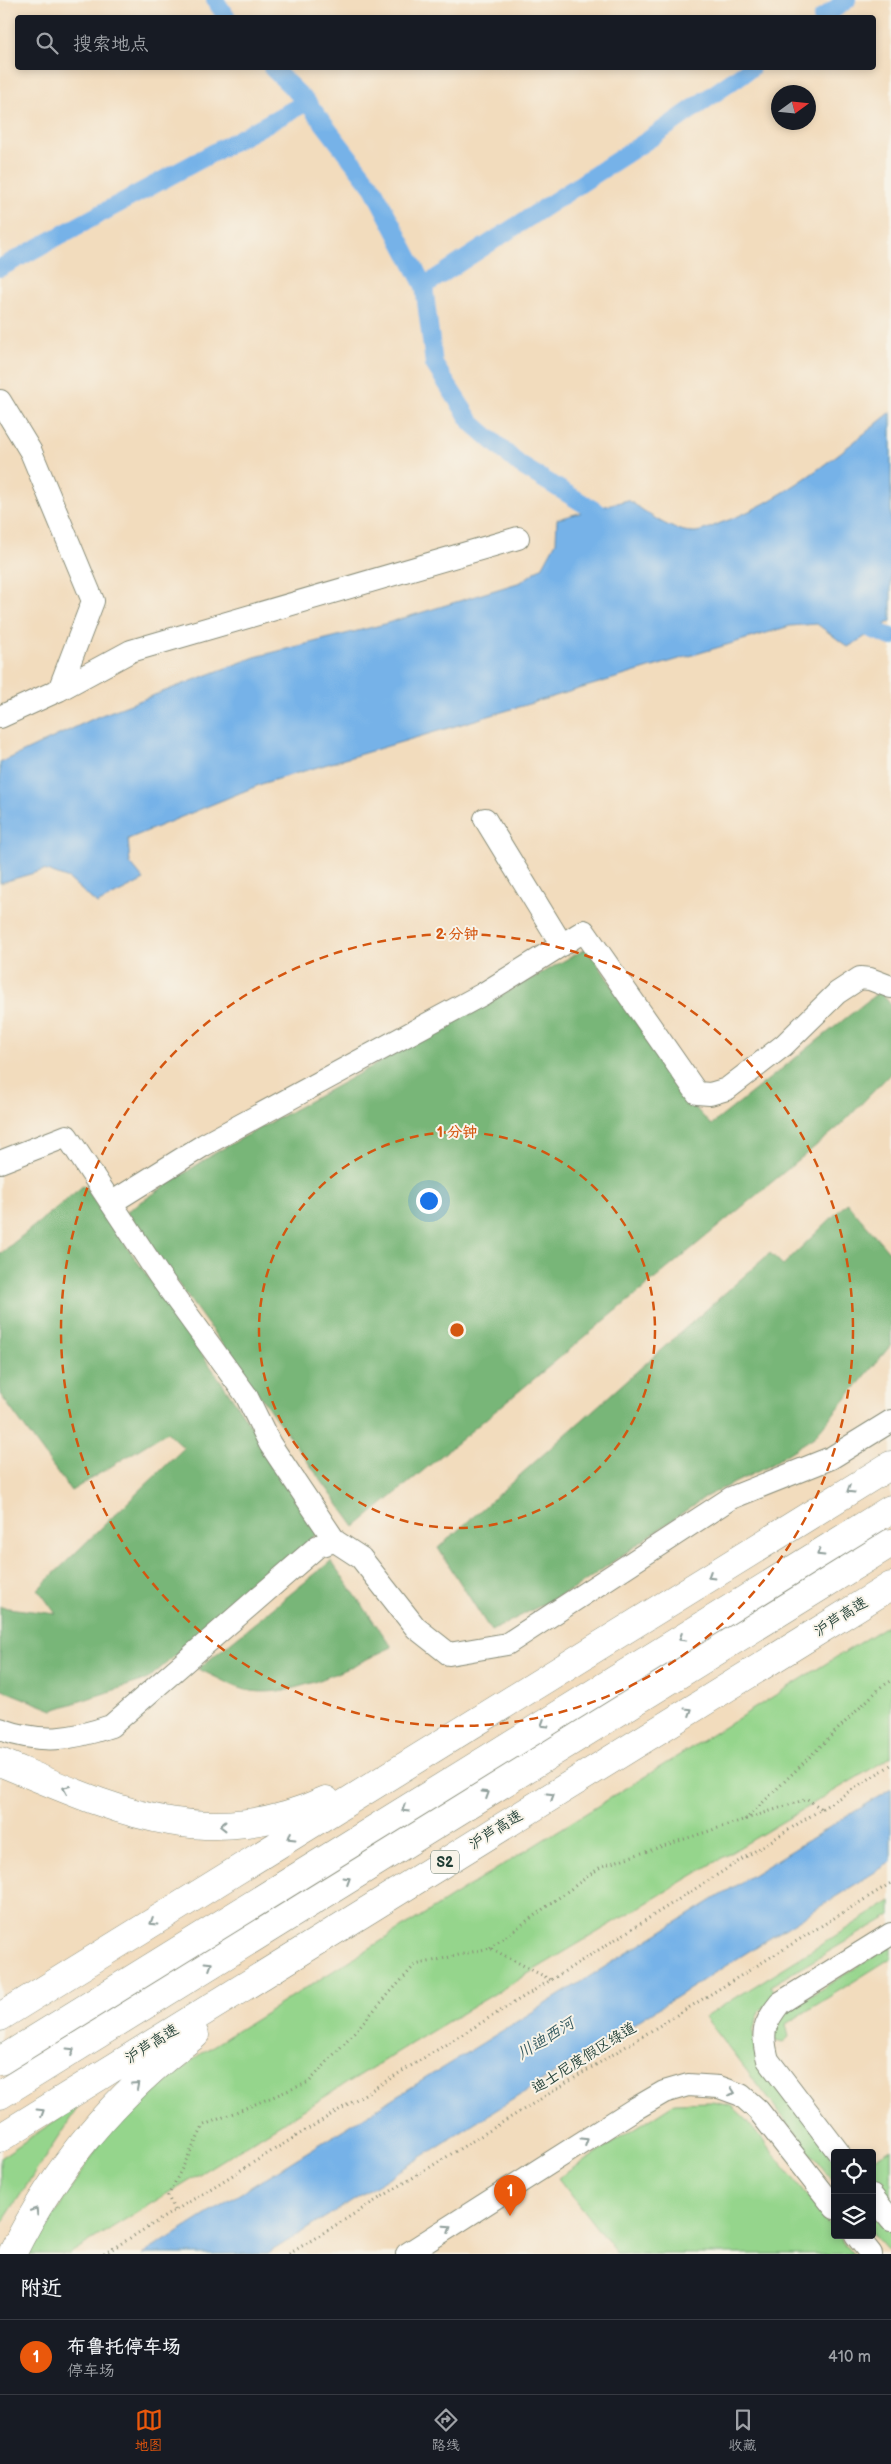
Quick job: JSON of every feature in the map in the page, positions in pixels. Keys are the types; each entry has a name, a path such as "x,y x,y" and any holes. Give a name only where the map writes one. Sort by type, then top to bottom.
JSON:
{"highway":[{"path":"0,2017 891,1465"},
{"path":"0,2061 891,1509"},
{"name":"S2","path":"0,2095 891,1543"},
{"name":"沪芦高速","path":"0,2138 891,1586"},
{"path":"0,1762 106,1806 160,1821 201,1826 236,1826 270,1820 310,1808 349,1790 640,1620"},
{"path":"12,2254 26,2226 56,2177 93,2129 126,2093 171,2053 218,2019 523,1814"}],"street":[{"path":"0,401 31,452 93,601 59,690"},
{"path":"0,717 59,690 131,650 518,538"},
{"path":"485,819 562,945"},
{"path":"111,1203 204,1145 483,994 584,931 697,1093 710,1094 727,1089 784,1045 837,993 860,978 870,979 891,987"},
{"path":"0,1162 67,1136 158,1274 246,1394 270,1444 335,1541 361,1558 416,1628 448,1654 507,1644 731,1498 832,1458 891,1421"},
{"path":"0,1729 17,1735 44,1740 81,1737 112,1726 318,1546 335,1541"},
{"path":"836,2149 772,2067 764,2044 763,2030 770,2016 780,2003 891,1934"},
{"path":"407,2254 633,2110 664,2092 688,2086 719,2087 741,2095 758,2110 831,2203"},
{"path":"876,2201 891,2220"},
{"path":"859,2239 871,2254"}],"path":[{"path":"744,1820 881,1687 891,1681"},
{"path":"104,2254 551,1980 891,1765"},
{"path":"174,2210 168,2196 204,2125 309,2082 415,1965 490,1948 602,1866 807,1799 822,1809"},
{"name":"迪士尼度假区绿道","path":"289,2254 891,1883"},
{"path":"490,1948 551,1980"}],"green space":[{"path":"587,948 690,1102 711,1125 880,991 891,1005 891,1073 841,1125 355,1527 126,1212 215,1153"},
{"path":"84,1185 227,1390 320,1531 148,1679 53,1710 0,1689 0,1607 56,1614 38,1589 184,1448 167,1432 71,1491 0,1394 0,1254"},
{"path":"847,1203 891,1254 891,1345 814,1437 767,1467 705,1497 577,1587 491,1631 438,1548 770,1253 783,1265"},
{"path":"331,1561 392,1647 342,1671 287,1690 268,1692 245,1690 198,1669"},
{"path":"891,1623 891,1757 422,2037 69,2254 29,2254 105,2136 200,2054"},
{"path":"891,1901 891,1915 770,1986 775,1995 759,2012 753,2031 756,2054 831,2155 831,2179 705,2017"},
{"path":"891,1946 891,1958 786,2024 789,2037 783,2042 775,2040 775,2028 784,2012"},
{"path":"712,2102 732,2106 746,2119 831,2226 831,2239 841,2239 853,2254 617,2254 558,2178 675,2103"},
{"path":"80,2104 0,2226 0,2158"},
{"path":"891,2149 891,2204 876,2182 876,2158"},
{"path":"876,2213 891,2232 891,2254 876,2237"}],"water":[{"path":"891,412 891,621 848,647 817,624 790,626 264,783 128,839 130,863 144,880 97,904 69,879 44,870 0,883 0,763 99,716 255,657 381,625 521,582 543,566 556,542 557,519 628,500 669,526 696,532 707,529 742,515 787,490 830,461"},
{"name":"川迪西河","path":"891,1789 891,1862 267,2254 143,2254"}],"waterway":[{"path":"215,0 225,15"},
{"path":"826,15 847,0"},
{"path":"274,70 307,102 373,188 424,286 434,364 472,423 520,465 612,521"},
{"path":"424,286 648,140 748,70"},
{"path":"0,268 307,102"},
{"path":"854,622 891,637"}],"place":[{"name":"布鲁托停车场","path":"510,2216"}]}
